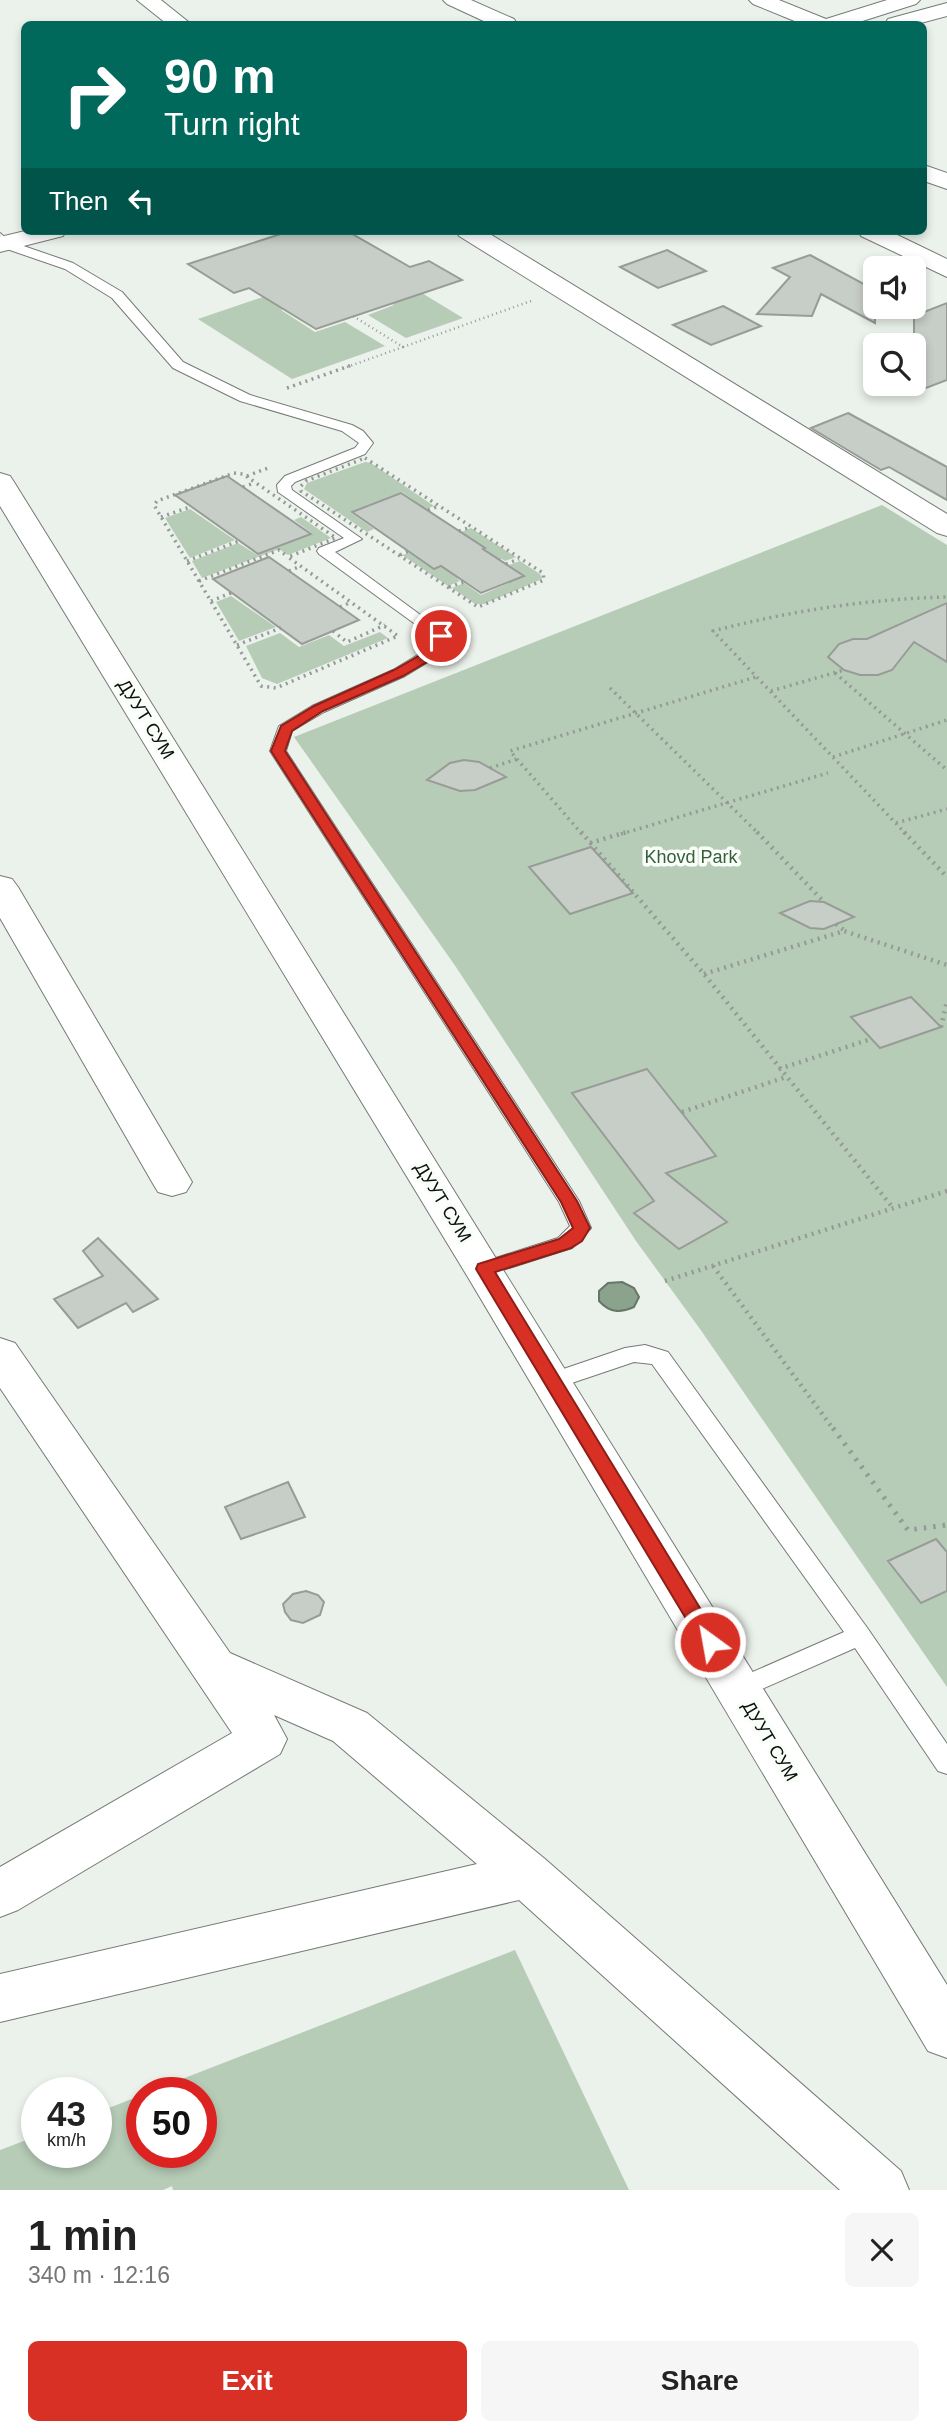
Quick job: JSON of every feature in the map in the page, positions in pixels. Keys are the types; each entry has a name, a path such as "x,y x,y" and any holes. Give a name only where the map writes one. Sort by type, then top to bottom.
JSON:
{"street":[{"path":"148,0 176,21"},
{"path":"454,0 500,21"},
{"path":"761,0 813,21"},
{"path":"842,21 909,0"},
{"path":"906,21 947,9"},
{"path":"927,171 947,162"},
{"path":"927,173 947,183"},
{"path":"2,242 35,235"},
{"path":"474,235 947,527"},
{"path":"878,235 947,269"},
{"name":"ДУУТ СУМ","path":"0,482 484,1269 947,2033"},
{"path":"0,887 172,1182"},
{"path":"0,1354 263,1739 0,1894"},
{"path":"215,1667 350,1727 527,1875 881,2190"},
{"path":"0,1998 527,1875"}],"lane":[{"path":"2,242 69,266 117,295 178,365 253,400 347,428 358,434 366,443 360,451 290,479 284,485 285,492 355,539 324,551 441,636 432,653 399,673 318,709 285,729 278,751 569,1201 581,1228 576,1236 565,1243 484,1269"},
{"path":"551,1381 633,1353 645,1353 660,1358 860,1636 947,1764"},
{"path":"738,1689 860,1636"}],"path":[{"path":"253,400 562,290"},
{"path":"354,316 403,347"},
{"path":"365,458 440,505 543,573 544,580 478,607 301,491 301,486 306,481 365,458"},
{"path":"199,581 279,550 288,557 398,636 276,688 261,686 154,505 157,501 221,477 234,473 243,474 336,538 288,557"},
{"path":"243,487 255,482"},
{"path":"428,510 440,505"},
{"path":"161,517 190,507"},
{"path":"459,531 472,526"},
{"path":"187,561 239,541"},
{"path":"399,555 409,551"},
{"path":"506,564 520,558"},
{"path":"448,588 464,582"},
{"path":"211,601 231,593"},
{"path":"947,597 849,601 713,631 947,877"},
{"path":"333,631 347,642 411,614"},
{"path":"237,645 281,628"},
{"path":"770,691 844,670"},
{"path":"835,673 947,770"},
{"path":"756,677 510,751 705,974 893,1208"},
{"path":"610,688 727,801 824,902"},
{"path":"832,757 947,720"},
{"path":"490,768 517,759"},
{"path":"590,843 828,773"},
{"path":"896,823 947,809"},
{"path":"836,924 844,930 947,965"},
{"path":"705,974 844,930"},
{"path":"941,1027 947,1001"},
{"path":"779,1069 871,1039"},
{"path":"682,1112 786,1077"},
{"path":"666,1281 947,1191"},
{"path":"713,1266 908,1530 947,1525"}],"green space":[{"path":"369,261 463,318 406,338 368,315 394,305 359,284 281,310 315,332 345,322 385,346 292,379 198,319"},
{"path":"365,462 371,463 434,506 426,509 402,492 350,512 374,529 367,532 304,489 307,483"},
{"name":"Khovd Park","path":"882,505 947,545 947,1687 700,1329 636,1241 456,967 294,737"},
{"path":"190,509 235,540 190,558 165,518"},
{"path":"301,517 331,538 288,555 279,549 202,578 192,561 238,543 257,555 313,534 294,520"},
{"path":"471,528 516,557 505,561 502,559 457,578 460,581 448,586 402,555 409,553 434,570 486,549 461,532"},
{"path":"520,561 540,574 542,579 484,604 475,604 452,588 464,583 481,595 525,576 509,565"},
{"path":"231,596 276,627 239,641 216,602"},
{"path":"380,632 388,638 277,684 262,678 246,646 280,633 299,647 329,635 344,646"},
{"path":"515,1950 629,2190 173,2190 172,2186 163,2190 0,2190 0,2150 21,2142 21,2168 112,2168 112,2107 126,2101 126,2168 217,2168 217,2077 187,2077"}],"shaded area":[{"path":"622,1282 634,1288 639,1297 634,1307 615,1311 607,1308 599,1301 599,1291 608,1283"}],"building":[{"path":"278,235 354,235 410,267 429,261 462,280 316,329 249,288 234,293 188,264"},
{"path":"667,250 706,271 658,288 620,267"},
{"path":"810,255 863,284 863,317 821,294 812,316 757,314 790,277 773,268"},
{"path":"947,303 947,380 926,388 926,333 914,333 914,319 926,319 926,311"},
{"path":"723,306 761,326 711,345 673,325"},
{"path":"848,413 947,467 947,500 889,467 881,470 811,428"},
{"path":"227,476 311,534 258,554 175,495"},
{"path":"401,493 524,576 481,593 441,566 434,569 352,512"},
{"path":"269,557 359,620 302,644 213,579"},
{"path":"947,603 947,662 914,642 892,670 878,675 860,675 844,670 828,657 839,644 853,639 867,639"},
{"path":"464,760 479,762 506,777 475,790 460,791 427,780 450,763"},
{"path":"591,847 633,893 570,914 529,867"},
{"path":"810,901 824,902 854,917 824,929 810,928 780,913"},
{"path":"911,997 941,1027 880,1048 851,1017"},
{"path":"647,1069 716,1156 666,1173 727,1222 679,1249 634,1213 654,1201 572,1093"},
{"path":"98,1238 158,1299 133,1312 126,1303 78,1328 54,1299 103,1276 83,1251"},
{"path":"288,1482 305,1517 241,1539 225,1507"},
{"path":"936,1539 947,1552 947,1591 921,1603 888,1561"},
{"path":"306,1591 318,1595 324,1602 320,1615 303,1623 291,1620 283,1604 293,1594"}],"route":[{"path":"441,636 432,653 399,673 318,709 285,729 278,751 569,1201 581,1228 576,1236 565,1243 484,1269 710,1642"}]}
